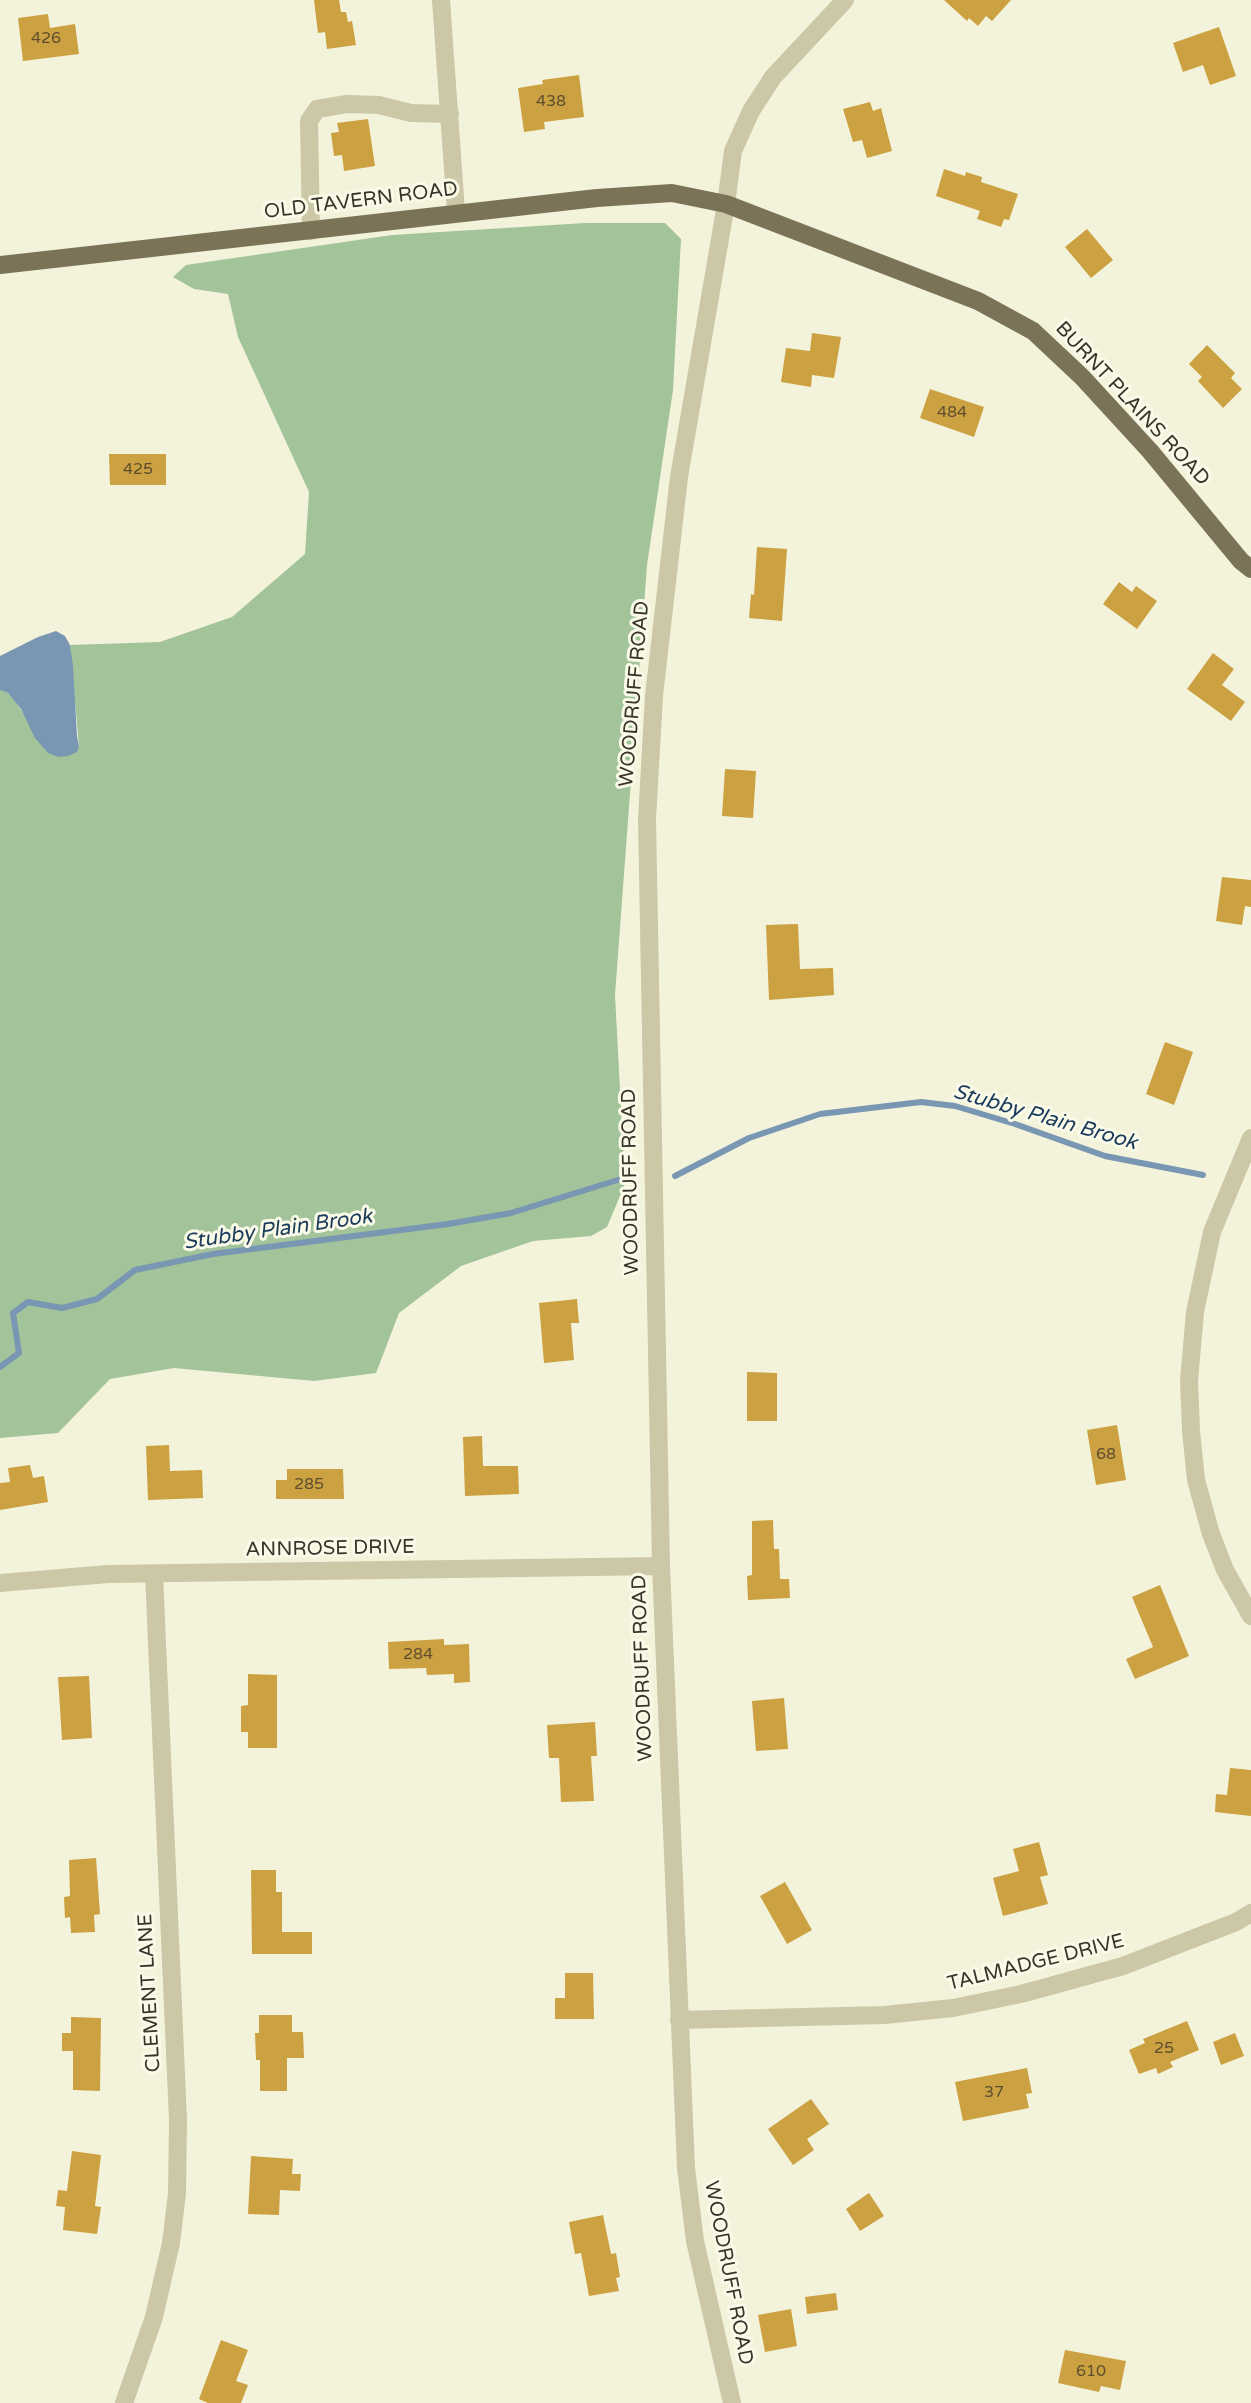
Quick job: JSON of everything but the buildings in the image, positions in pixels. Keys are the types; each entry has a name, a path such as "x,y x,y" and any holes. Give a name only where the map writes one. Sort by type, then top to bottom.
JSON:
{"main road":[{"name":"OLD TAVERN ROAD","path":"0,265 311,231 456,212 597,198 672,193 726,204"},
{"name":"BURNT PLAINS ROAD","path":"726,204 978,301 1034,331 1082,377 1150,451 1241,561 1251,569"}],"street":[{"path":"441,0 456,212"},
{"name":"WOODRUFF ROAD","path":"732,2403 695,2241 686,2168 661,1566 647,819 654,696 679,477 733,151 755,103 772,77 845,0"},
{"path":"311,231 309,121 317,109 347,104 379,105 411,113 450,114"},
{"path":"1251,1138 1212,1232 1195,1312 1189,1381 1196,1480 1211,1534 1225,1570 1251,1616"},
{"name":"ANNROSE DRIVE","path":"0,1583 108,1574 661,1566"},
{"name":"CLEMENT LANE","path":"124,2403 154,2317 171,2243 177,2193 177,2108 154,1574"},
{"name":"TALMADGE DRIVE","path":"679,2020 885,2015 953,2008 1021,1994 1123,1966 1236,1922 1251,1913"}],"green space":[{"path":"585,223 665,223 681,239 673,390 647,565 615,995 625,1184 607,1227 591,1236 533,1241 461,1266 399,1313 376,1373 314,1381 174,1368 110,1379 58,1433 0,1438 0,690 8,693 27,719 79,746 70,645 160,642 232,617 305,554 309,492 238,337 228,294 194,289 173,277 186,265 392,235"}],"water":[{"path":"56,631 65,636 70,645 79,746 77,752 58,757 48,753 35,738 21,709 8,693 0,690 0,656 38,637"}],"waterway":[{"name":"Stubby Plain Brook","path":"675,1176 749,1138 820,1114 921,1102 955,1106 1015,1124 1105,1156 1203,1175"},
{"name":"Stubby Plain Brook","path":"0,1367 19,1353 13,1313 28,1302 62,1308 97,1299 135,1270 213,1254 448,1224 511,1213 621,1179"}]}
